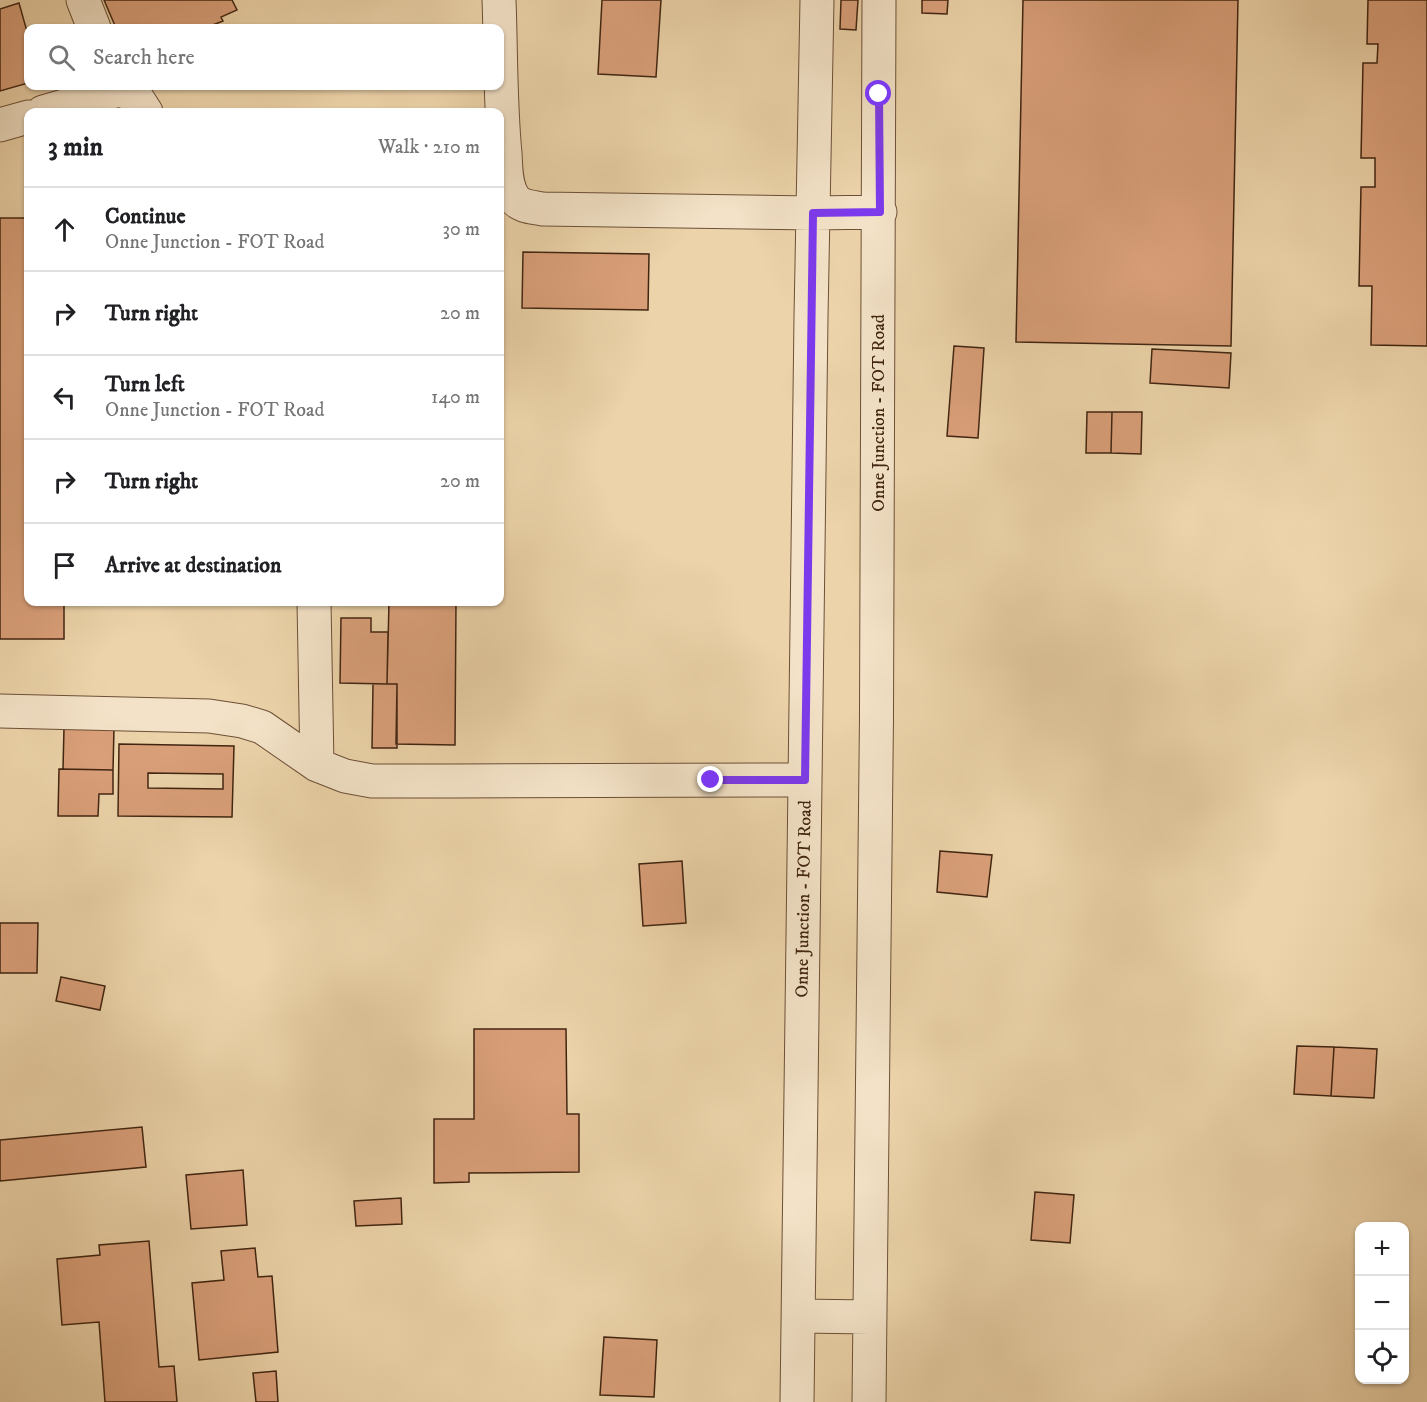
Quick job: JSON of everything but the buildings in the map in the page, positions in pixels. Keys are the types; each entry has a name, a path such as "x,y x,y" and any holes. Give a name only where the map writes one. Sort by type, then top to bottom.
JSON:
{"street":[{"path":"83,0 92,24"},
{"path":"500,0 501,24"},
{"name":"Onne Junction - FOT Road","path":"797,1402 817,0"},
{"name":"Onne Junction - FOT Road","path":"869,1402 880,212 879,0"},
{"path":"56,108 112,90"},
{"path":"122,90 135,96 143,108"},
{"path":"502,90 502,108"},
{"path":"0,125 24,118"},
{"path":"504,143 509,187 514,199 523,205 543,209 880,212"},
{"path":"314,606 317,765"},
{"path":"0,711 210,716 242,721 262,728 317,765 345,776 372,781 805,780"},
{"path":"799,1316 870,1317"}],"route":[{"path":"711,780 805,780 813,213 880,212 879,94"}]}
